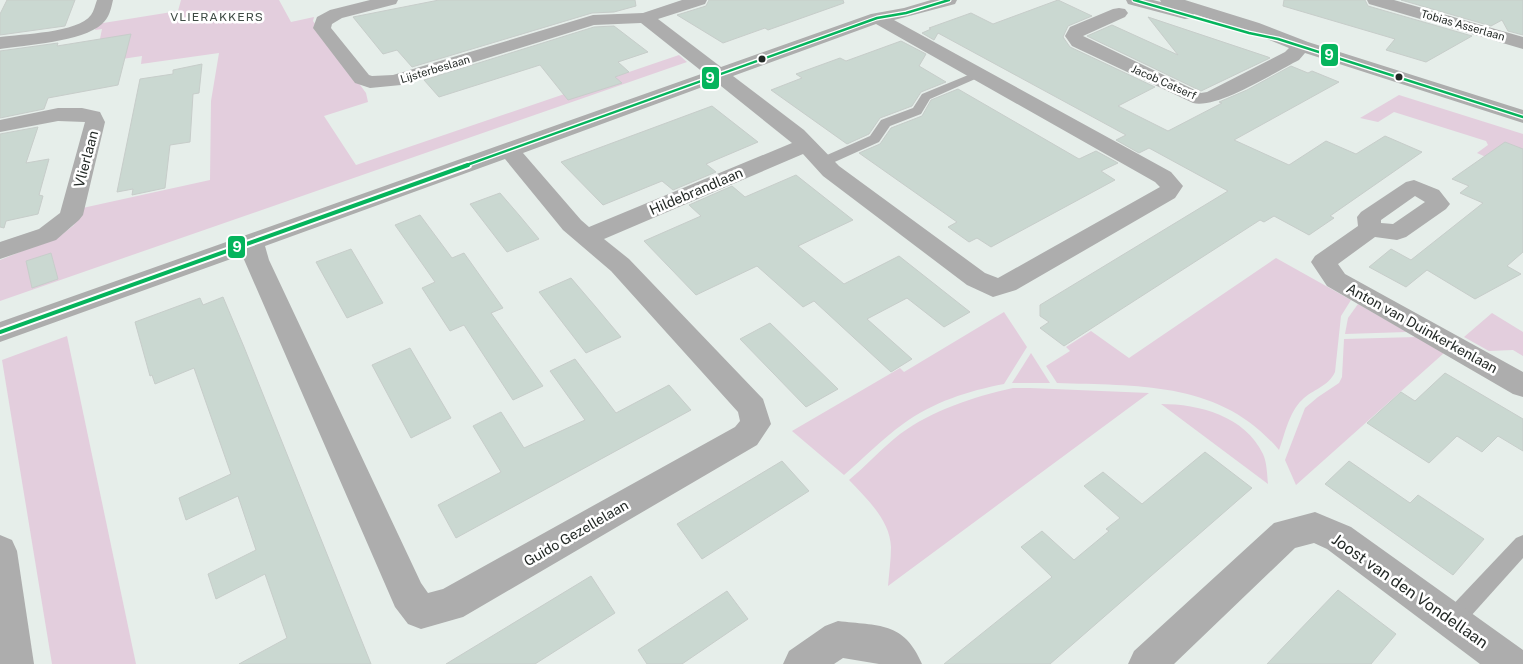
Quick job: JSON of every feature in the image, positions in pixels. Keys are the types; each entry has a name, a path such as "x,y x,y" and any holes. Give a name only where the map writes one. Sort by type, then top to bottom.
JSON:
{"street":[{"path":"0,43 71,32 87,27 97,20 105,0"},
{"name":"Lijsterbeslaan","path":"390,0 336,14 324,21 322,28 362,79 370,82 394,81 593,20 645,18 699,0"},
{"path":"0,332 878,18 896,8 918,0"},
{"path":"878,18 906,14 949,0"},
{"path":"1134,0 1249,34 1278,39 1523,117"},
{"path":"1168,0 1253,27 1278,39"},
{"name":"Tobias Asserlaan","path":"1375,0 1523,42"},
{"name":"Jacob Catserf","path":"1119,12 1076,30 1074,36 1078,42 1200,99 1212,97 1292,56 1301,46"},
{"path":"645,18 796,136 831,171 976,279 993,288 1007,284 1100,232 1167,193 1172,186 1163,177 878,18"},
{"name":"Vlierlaan","path":"0,126 66,114 93,116 95,122 71,215 63,226 47,235 0,251"},
{"name":"Hildebrandlaan","path":"586,236 806,145"},
{"name":"Guido Gezellelaan","path":"251,242 256,260 408,595 421,612 450,605 746,436 756,424 752,407 620,265 572,225 532,180 510,150"},
{"name":"Anton van Duinkerkenlaan","path":"1370,229 1324,262 1336,280 1523,386"},
{"name":"Joost van den Vondellaan","path":"1147,664 1286,534 1306,531 1316,527 1340,538 1511,664"},
{"path":"0,552 15,664"},
{"path":"802,664 838,639 888,646 903,664"}],"lane":[{"path":"823,162 875,138 885,123 917,111 926,97 978,74"},
{"path":"1453,620 1523,544"}],"shaded area":[{"path":"181,0 279,0 291,22 314,17 313,21 366,93 368,102 324,116 356,165 679,55 687,62 0,301 0,260 60,236 74,225 78,209 210,180 211,101 219,53 141,64 142,56 95,63 102,29 95,30 97,24 178,11"},
{"path":"1399,95 1523,134 1523,154 1497,162 1477,153 1488,145 1486,141 1394,112 1378,122 1360,118"},
{"path":"1276,258 1351,300 1341,316 1335,372 1324,385 1306,396 1298,405 1285,430 1279,450 1256,427 1232,411 1205,399 1148,387 1057,383 1046,366 1070,351 1066,347 1091,331 1129,358"},
{"path":"1358,304 1407,332 1345,334 1348,318"},
{"path":"1004,312 1027,347 1004,384 951,398 926,409 880,442 844,475 792,431 900,368 904,372"},
{"path":"1492,313 1523,332 1523,356 1513,350 1489,351 1464,337"},
{"path":"67,336 136,664 52,664 2,360"},
{"path":"1416,337 1444,353 1296,485 1285,460 1305,408 1339,383 1342,377 1344,339"},
{"path":"1031,353 1050,383 1012,383"},
{"path":"1013,388 1149,393 888,586 891,547 887,528 876,510 849,480 900,434 926,418 968,400"},
{"path":"1161,404 1190,406 1233,421 1255,441 1263,454 1268,484"}],"building":[{"path":"7,0 75,0 65,26 0,35 0,14"},
{"path":"439,0 635,0 636,6 614,12 592,13 412,67 397,50 383,54 353,17"},
{"path":"709,0 843,0 844,3 768,30 765,28 723,43 677,15 706,6"},
{"path":"1058,0 1092,16 1068,26 1063,37 1070,47 1155,87 1118,106 1168,131 1222,103 1219,102 1247,90 1291,66 1308,73 1312,71 1339,82 1234,140 1289,165 1326,141 1356,154 1385,136 1422,152 1330,216 1334,218 1309,235 1274,216 1264,222 1260,220 1064,346 1040,328 1049,322 1040,316 1040,305 1228,191 1149,148 1139,153 1116,140 1126,135 938,33 934,40 922,33 931,29 929,28 971,13 993,24"},
{"path":"1284,0 1365,0 1368,6 1472,36 1426,62 1386,50 1395,39 1283,6"},
{"path":"1401,0 1523,0 1523,35 1508,31 1502,20 1491,26"},
{"path":"1148,17 1270,58 1201,91 1087,36 1112,25 1178,55"},
{"path":"614,26 648,52 618,62 629,72 615,77 622,83 568,100 540,65 439,97 424,80 594,27"},
{"path":"131,34 118,85 48,98 44,109 0,118 0,51 58,43 57,46"},
{"path":"901,41 926,54 919,66 946,82 921,92 912,106 880,118 869,134 847,144 771,90 802,78 796,74 840,58 846,61"},
{"path":"202,64 199,93 193,94 190,142 170,145 165,188 132,195 133,189 117,192 140,79 173,74 173,70"},
{"path":"958,89 1079,159 1096,151 1118,163 1101,171 1115,180 991,247 977,238 969,242 948,227 957,222 859,153 880,144 891,128 922,116 931,100"},
{"path":"712,106 758,142 706,164 716,172 673,190 662,181 603,205 561,162"},
{"path":"38,127 26,163 49,159 39,195 43,196 38,214 6,221 4,228 0,227 0,134"},
{"path":"1505,142 1523,149 1523,252 1507,266 1521,274 1475,299 1427,270 1406,287 1369,267 1391,249 1411,260 1483,203 1460,193 1469,186 1452,179"},
{"path":"796,175 853,220 798,246 844,284 899,256 970,312 944,327 907,298 867,319 912,359 891,372 814,301 803,307 757,266 696,295 644,241 701,216 689,205 732,186 745,197"},
{"path":"500,193 539,239 507,252 470,204"},
{"path":"420,215 452,258 464,253 503,308 491,313 543,386 513,400 464,325 450,331 422,288 435,282 395,225"},
{"path":"351,249 383,303 347,318 316,262"},
{"path":"51,253 58,279 32,288 26,261"},
{"path":"571,278 621,337 586,353 539,292"},
{"path":"223,297 371,664 239,664 287,638 265,574 216,599 208,574 256,550 238,496 186,520 179,498 231,474 194,368 155,384 152,375 150,376 135,322 200,298 203,305"},
{"path":"770,323 838,389 806,407 740,339"},
{"path":"410,348 451,418 411,438 372,365"},
{"path":"575,359 616,413 669,385 691,410 456,538 438,505 501,472 473,426 501,412 524,448 585,420 550,371"},
{"path":"1445,373 1523,419 1523,451 1498,436 1482,452 1457,436 1429,463 1367,423 1401,392 1415,401"},
{"path":"1205,452 1252,488 1050,664 944,664 1052,577 1021,547 1042,531 1074,560 1109,531 1106,529 1120,518 1084,486 1103,472 1142,504"},
{"path":"782,461 809,491 702,559 677,524"},
{"path":"1349,461 1410,503 1418,495 1484,539 1453,575 1325,484"},
{"path":"591,576 615,613 535,664 446,664"},
{"path":"1338,590 1396,634 1371,664 1267,664"},
{"path":"727,591 748,619 682,664 647,664 638,650"}],"transit line":[{"name":"9","path":"0,332 877,18 906,13 949,0"},
{"name":"9","path":"1134,0 1249,33 1278,39 1523,117"}],"district":[{"name":"VLIERAKKERS","path":"217,17"}]}
